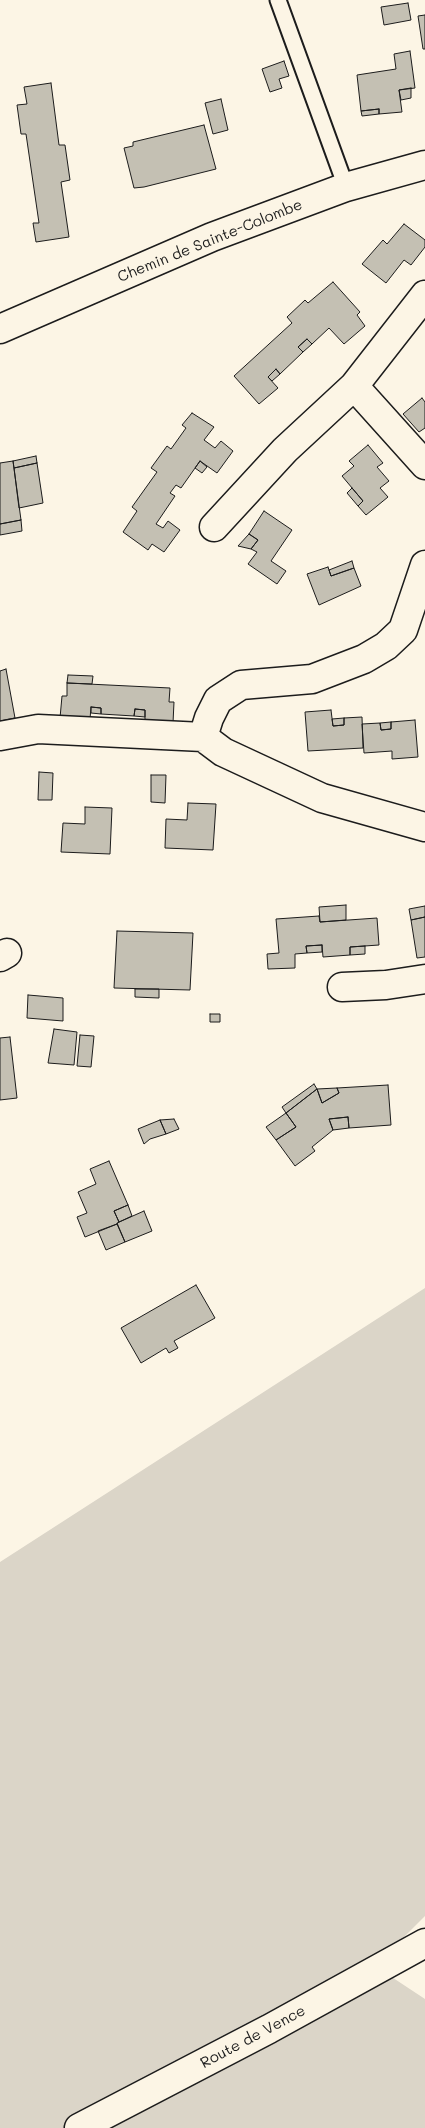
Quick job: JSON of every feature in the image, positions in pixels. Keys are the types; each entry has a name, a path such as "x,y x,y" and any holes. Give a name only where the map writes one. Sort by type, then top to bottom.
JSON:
{"street":[{"name":"Chemin de Sainte-Colombe","path":"0,329 212,238 346,187 425,165"},
{"path":"214,527 285,450 354,386 425,295"},
{"path":"354,386 425,465"},
{"path":"203,737 209,718 218,700 241,685 312,679 364,659 386,646 414,635 425,565"},
{"path":"0,736 38,729 203,737 223,752 322,798 425,827"},
{"path":"342,988 425,980"},
{"name":"Route de Vence","path":"79,2128 269,2029 425,1943"}],"lane":[{"path":"278,0 346,187"}],"shaded area":[{"path":"425,1288 425,1916 375,1966 425,1999 425,2128 0,2128 0,1562"}],"building":[{"path":"408,3 411,20 384,25 381,7"},
{"path":"425,15 425,49 423,49 418,16"},
{"path":"410,51 415,88 399,90 402,112 379,114 379,109 361,111 357,75 396,69 394,54"},
{"path":"284,61 289,76 279,79 282,88 270,92 262,69"},
{"path":"51,83 59,145 65,145 70,180 61,182 69,237 36,242 33,223 39,223 26,134 21,134 17,105 27,104 24,87"},
{"path":"411,88 411,98 401,100 399,90"},
{"path":"221,99 228,130 213,134 205,103"},
{"path":"379,109 379,114 362,116 361,111"},
{"path":"204,125 216,169 134,188 124,148 133,146 133,142"},
{"path":"404,224 425,240 425,247 411,265 404,260 386,283 362,264 383,240 387,244"},
{"path":"333,282 360,312 357,315 365,326 344,344 329,328 312,344 307,339 298,347 303,352 280,374 276,369 268,377 278,388 259,404 234,376 292,323 287,317 305,300 308,303"},
{"path":"307,339 312,344 303,352 298,347"},
{"path":"276,369 280,374 272,381 268,377"},
{"path":"422,398 425,402 425,428 419,432 403,414"},
{"path":"192,413 214,427 204,440 215,448 221,441 233,451 217,473 200,461 181,488 176,485 170,493 175,496 156,524 163,528 168,521 180,530 164,552 152,544 148,550 123,532 137,511 132,507 157,472 151,468 167,446 171,449 186,428 182,425"},
{"path":"368,445 383,463 377,467 389,481 380,488 388,497 366,515 358,506 363,501 342,476 354,466 349,461"},
{"path":"36,456 37,463 14,468 13,461"},
{"path":"13,461 21,520 0,524 0,463"},
{"path":"200,461 207,467 202,473 195,468"},
{"path":"37,463 43,503 19,508 14,468"},
{"path":"352,488 363,501 358,506 347,493"},
{"path":"264,511 292,530 271,561 286,571 277,584 248,564 257,552 251,549 258,540 249,534"},
{"path":"21,520 22,531 0,535 0,524"},
{"path":"249,534 258,540 251,549 238,546"},
{"path":"352,561 354,568 331,576 329,570"},
{"path":"328,567 331,576 354,568 361,586 319,605 307,574"},
{"path":"6,669 15,718 0,721 0,671"},
{"path":"68,675 93,676 92,684 67,683"},
{"path":"67,683 170,688 169,702 174,702 173,723 145,721 145,710 135,709 134,716 101,714 101,708 91,707 90,719 60,718 62,696 67,696"},
{"path":"91,707 101,708 101,714 91,713"},
{"path":"135,709 145,710 145,717 134,716"},
{"path":"331,710 333,726 344,725 344,718 362,717 363,748 308,751 305,712"},
{"path":"344,718 344,725 333,726 332,719"},
{"path":"415,720 418,757 392,759 392,751 364,753 362,724 380,723 381,730 391,729 391,722"},
{"path":"391,722 391,729 381,730 380,723"},
{"path":"39,772 53,773 52,800 38,800"},
{"path":"151,775 166,775 165,803 151,802"},
{"path":"188,803 216,804 213,850 165,848 166,819 187,820"},
{"path":"85,807 112,808 110,854 61,852 63,823 85,824"},
{"path":"346,905 346,920 320,922 319,907"},
{"path":"425,906 425,917 411,920 409,909"},
{"path":"319,916 320,922 377,918 379,945 350,947 350,955 323,957 322,945 306,946 307,953 295,954 295,968 268,969 267,954 279,953 276,919"},
{"path":"425,917 425,957 417,958 411,920"},
{"path":"117,931 193,933 190,990 114,988"},
{"path":"322,945 322,952 307,953 306,946"},
{"path":"365,946 365,954 350,955 350,947"},
{"path":"135,989 159,989 159,998 135,997"},
{"path":"28,995 63,998 63,1021 27,1018"},
{"path":"210,1014 220,1014 220,1022 210,1022"},
{"path":"54,1029 77,1032 74,1065 48,1063"},
{"path":"80,1035 94,1036 91,1067 77,1066"},
{"path":"10,1037 17,1098 0,1100 0,1038"},
{"path":"314,1084 317,1089 286,1113 282,1107"},
{"path":"388,1085 391,1125 349,1128 348,1117 329,1119 333,1130 312,1147 315,1151 295,1166 276,1140 296,1127 286,1113 317,1089 322,1103 339,1093 337,1088"},
{"path":"337,1088 339,1093 322,1103 317,1089"},
{"path":"286,1113 296,1127 276,1140 266,1127"},
{"path":"348,1117 349,1128 333,1130 329,1119"},
{"path":"174,1119 179,1129 166,1134 160,1120"},
{"path":"160,1120 166,1134 150,1139 144,1144 138,1129"},
{"path":"109,1161 128,1205 114,1211 119,1222 117,1224 85,1237 77,1217 87,1213 78,1192 96,1184 90,1169"},
{"path":"128,1205 132,1216 119,1222 114,1211"},
{"path":"144,1211 152,1231 125,1242 117,1223"},
{"path":"117,1224 125,1242 106,1250 98,1231"},
{"path":"196,1285 215,1318 174,1341 178,1348 169,1353 166,1348 141,1363 121,1328"}]}
